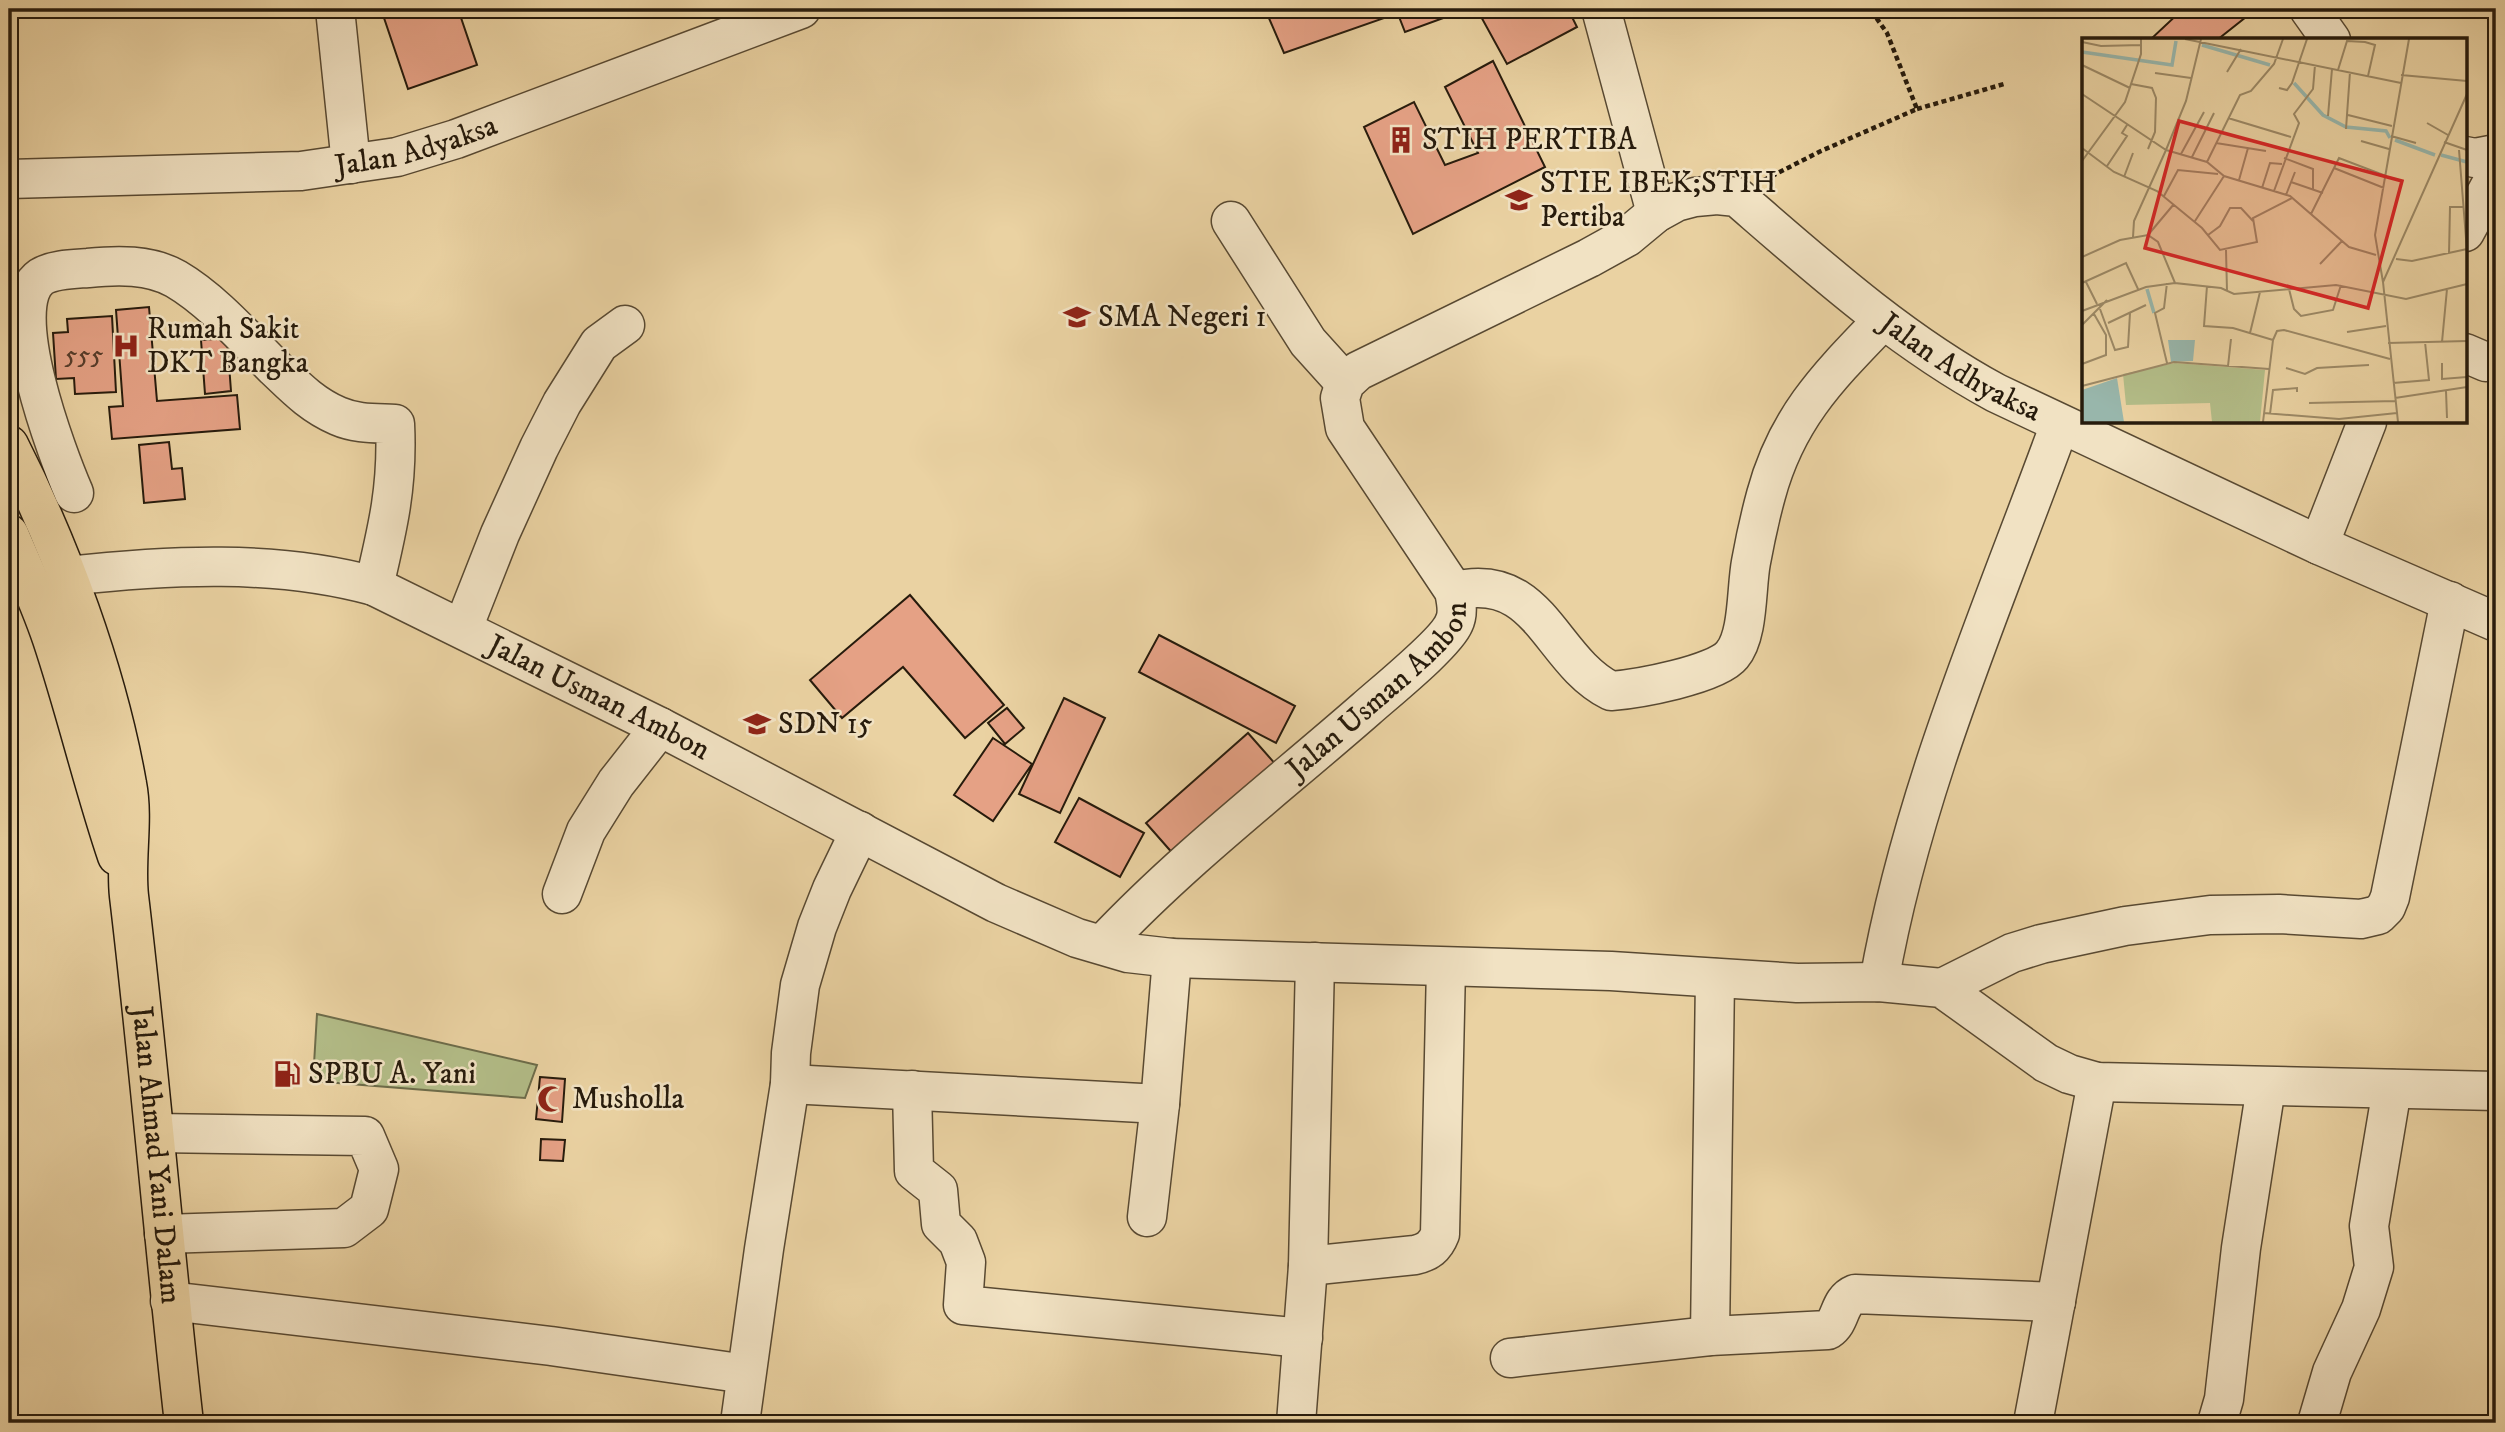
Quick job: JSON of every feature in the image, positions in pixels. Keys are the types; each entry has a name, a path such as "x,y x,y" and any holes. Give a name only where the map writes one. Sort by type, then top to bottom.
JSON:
{"main road":[{"name":"Jalan Ahmad Yani Dalam","path":"13,453 67,576 107,696 128,787 128,888 156,1133 170,1301 184,1423"},
{"name":"Jalan Ahmad Yani Dalam","path":"9,534 51,636 73,705 96,793 128,888"}],"street":[{"path":"335,9 351,164"},
{"name":"Jalan Adyaksa","path":"9,179 301,170 397,157 456,139 800,9"},
{"path":"1601,9 1666,207"},
{"path":"2309,9 2330,38"},
{"path":"2466,156 2475,158 2496,155"},
{"path":"2466,230 2496,175"},
{"path":"1231,221 1308,342 1345,383 1359,371 1403,347 1617,242 1666,207 1695,197 1737,197"},
{"name":"Jalan Adhyaksa","path":"1737,197 1883,320 1960,374 2060,424 2319,545 2496,622"},
{"path":"74,493 36,393 28,344 26,307 33,284 42,276 62,271 115,265 149,269 175,278 244,337 310,402 338,416 359,422 395,424 397,463 391,515 374,586"},
{"path":"1454,591 1474,586 1489,588 1521,601 1534,612 1577,664 1601,686 1611,691 1675,679 1727,662 1735,652 1742,630 1753,552 1766,494 1781,447 1814,394 1883,320"},
{"path":"463,628 500,534 538,448 562,403 599,344 625,325"},
{"name":"Jalan Usman Ambon","path":"1102,944 1188,863 1443,639 1455,622 1454,591 1345,428 1340,398 1345,383"},
{"path":"1879,982 1889,927 1938,750 2060,424"},
{"path":"2319,545 2366,424"},
{"path":"13,453 55,448"},
{"name":"Jalan Usman Ambon","path":"67,576 124,570 245,567 301,571 374,586 660,727 996,903 1055,929 1128,953 1172,958 1611,971 1797,983 1879,982 1942,988"},
{"path":"2450,601 2390,897 2386,907 2378,915 2361,919 2279,914 2210,915 2156,920 2021,950 1942,988 2046,1063 2069,1074 2097,1082 2496,1091"},
{"path":"562,894 586,831 616,783 660,727"},
{"path":"740,1423 790,1084 791,1053 803,975 832,889 860,831"},
{"path":"1147,1217 1172,958"},
{"path":"1296,1423 1308,1266 1315,962"},
{"path":"1308,1266 1415,1255 1424,1253 1437,1244 1440,1234 1446,967"},
{"path":"1710,1336 1715,978"},
{"path":"2034,1423 2097,1082"},
{"path":"790,1084 1160,1104"},
{"path":"2217,1423 2224,1399 2241,1248 2266,1087"},
{"path":"912,1090 914,1171 938,1190 941,1224 958,1241 963,1252 966,1262 963,1306 1303,1338"},
{"path":"2317,1423 2332,1372 2361,1309 2374,1268 2369,1226 2392,1090"},
{"path":"156,1133 365,1136 379,1169 369,1209 344,1228 164,1234"},
{"path":"1510,1358 1710,1336 1828,1330 1834,1326 1844,1302 1855,1294 2056,1302"},
{"path":"170,1301 551,1346 746,1374"}],"path":[{"path":"1870,9 1887,33 1917,109"},
{"path":"1737,197 1757,183 1821,151 1917,109 2004,84"}],"green space":[{"path":"317,1014 537,1065 525,1098 313,1081"}],"building":[{"path":"381,9 458,9 477,65 408,89"},
{"path":"1265,9 1387,9 1390,16 1284,53"},
{"path":"1396,9 1468,9 1405,32"},
{"name":"STIH PERTIBA","path":"1488,9 1568,9 1577,27 1507,64 1479,13"},
{"path":"2183,9 2248,9 2251,13 2220,38 2152,38"},
{"name":"STIH PERTIBA","path":"1493,61 1545,167 1413,234 1364,127 1414,102 1445,165 1478,153 1445,87"},
{"path":"149,307 157,401 237,395 240,429 112,439 109,407 123,406 116,310"},
{"path":"112,316 116,392 75,394 74,378 56,379 53,333 68,332 67,319"},
{"path":"227,338 231,391 205,394 201,340"},
{"path":"169,442 172,469 182,468 185,499 144,503 139,445"},
{"path":"910,595 1004,705 965,738 903,667 842,718 810,680"},
{"path":"1159,635 1295,706 1276,743 1139,672"},
{"path":"1064,698 1105,718 1060,813 1019,794"},
{"path":"1007,708 1024,728 1005,744 988,723"},
{"path":"1248,733 1277,766 1175,856 1146,823"},
{"path":"993,738 1032,764 993,821 954,795"},
{"path":"1079,798 1144,833 1120,877 1055,842"},
{"name":"Musholla","path":"540,1077 565,1079 562,1122 536,1119"},
{"path":"541,1139 565,1140 563,1161 540,1160"}],"place":[{"name":"STIH PERTIBA","path":"1401,140"},
{"name":"STIE IBEK;STIH Pertiba","path":"1519,200"},
{"name":"SMA Negeri 1","path":"1077,317"},
{"name":"Rumah Sakit DKT Bangka","path":"126,346"},
{"name":"SDN 15","path":"757,724"},
{"name":"SPBU A. Yani","path":"287,1074"},
{"name":"Musholla","path":"551,1099"}]}
